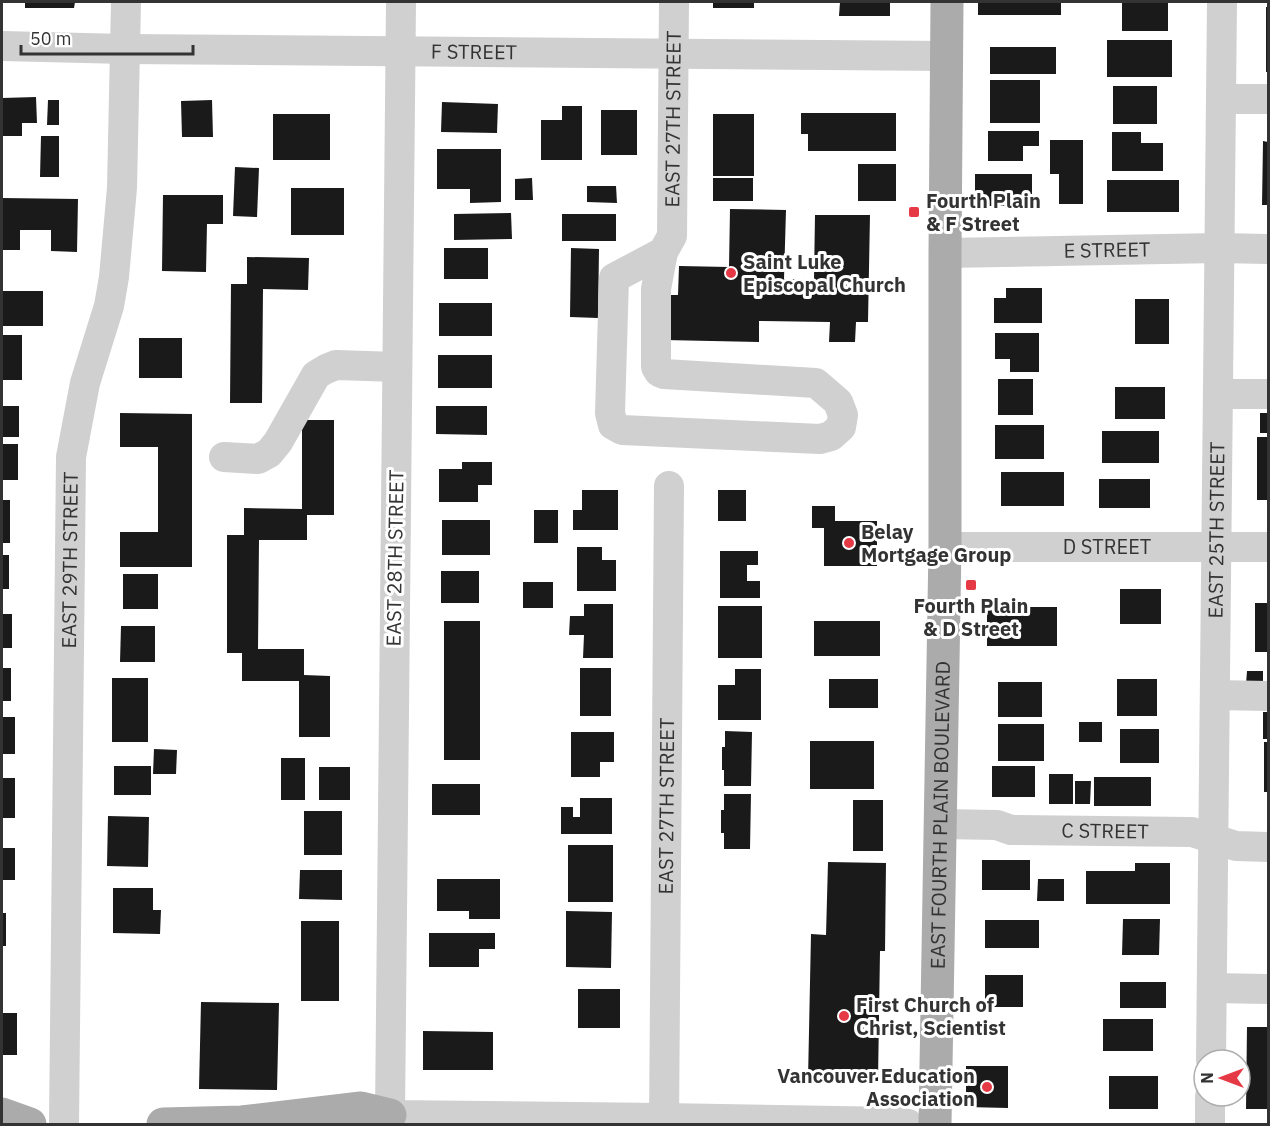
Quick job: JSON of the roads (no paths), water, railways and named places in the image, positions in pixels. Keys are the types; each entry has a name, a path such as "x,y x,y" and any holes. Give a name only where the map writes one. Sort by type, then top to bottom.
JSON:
{"main road":[{"name":"EAST FOURTH PLAIN BOULEVARD","path":"935,1125 945,547 947,2"},
{"path":"163,1125 242,1122 360,1108 385,1120"},
{"path":"2,1114 30,1125"}],"street":[{"name":"EAST 29TH STREET","path":"64,1125 71,457 85,383 109,306 114,277 122,188 126,2"},
{"name":"EAST 28TH STREET","path":"385,1120 401,2"},
{"name":"EAST 27TH STREET","path":"668,244 614,278 610,413 613,424 622,430 820,439 831,436 841,427 843,415 837,402 816,383 664,374 656,367 656,290 668,244 674,2"},
{"name":"EAST 25TH STREET","path":"1211,1048 1222,2"},
{"name":"F STREET","path":"2,46 947,56"},
{"path":"1221,99 1269,99"},
{"name":"E STREET","path":"945,253 1269,249"},
{"path":"224,458 258,459 269,453 316,375 326,369 336,365 397,367"},
{"path":"1218,394 1269,394"},
{"name":"EAST 27TH STREET","path":"664,1121 669,486"},
{"name":"D STREET","path":"945,547 1269,547"},
{"path":"1215,695 1269,696"},
{"name":"C STREET","path":"941,824 997,825 1011,830 1192,832 1236,846 1269,847"},
{"path":"1212,988 1269,989"},
{"path":"1210,1108 1210,1125"},
{"path":"385,1120 899,1122 908,1125"}],"place":[{"name":"Fourth Plain & F Street","path":"914,212"},
{"name":"Saint Luke Episcopal Church","path":"731,273"},
{"name":"Belay Mortgage Group","path":"849,543"},
{"name":"Fourth Plain & D Street","path":"971,585"},
{"name":"First Church of Christ, Scientist","path":"844,1016"},
{"name":"Vancouver Education Association","path":"987,1087"}]}
